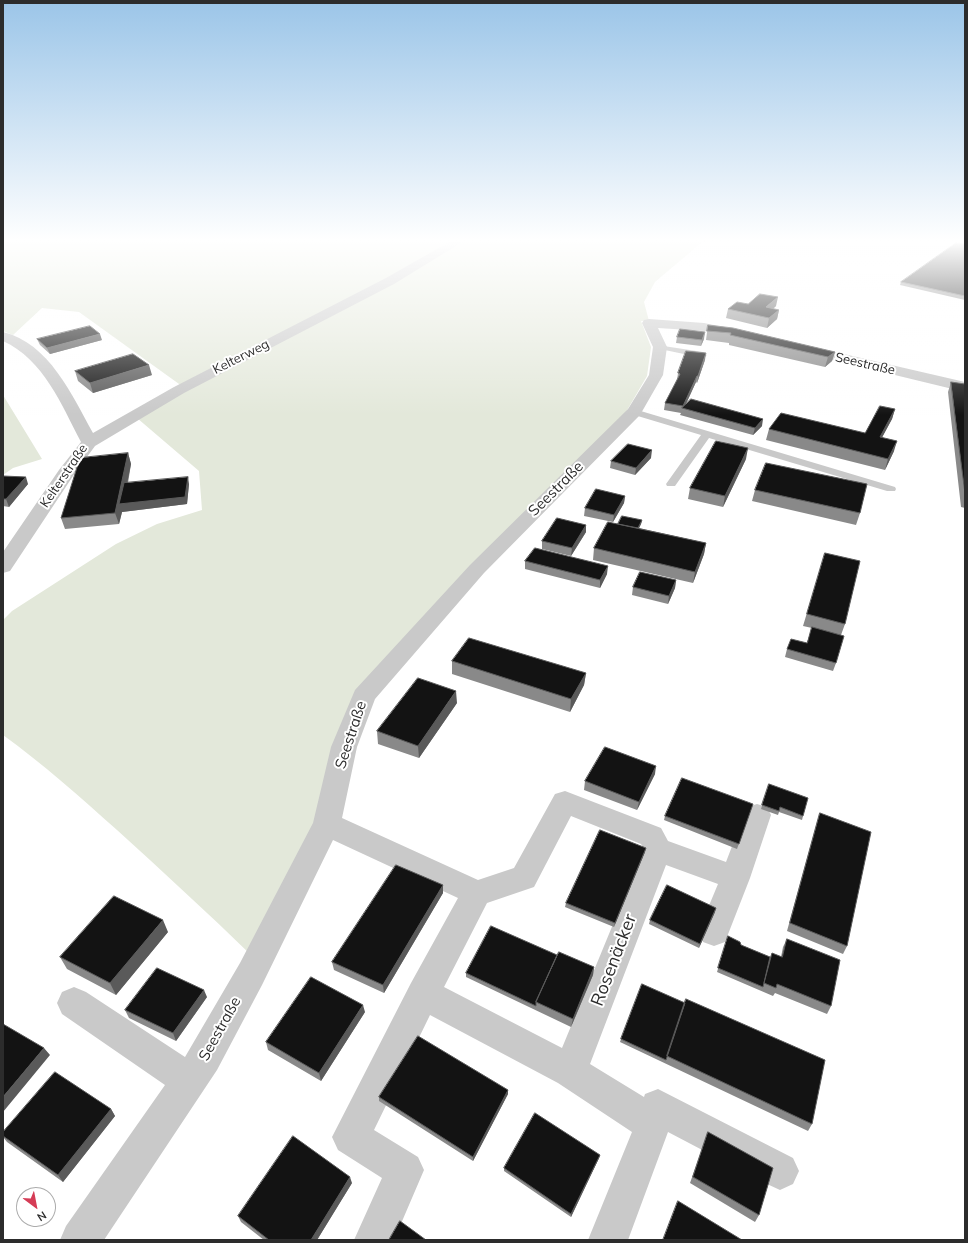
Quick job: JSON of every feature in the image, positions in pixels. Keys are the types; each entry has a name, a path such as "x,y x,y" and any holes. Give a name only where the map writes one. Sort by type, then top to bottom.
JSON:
{"street":[{"name":"Kelterweg","path":"89,442 179,390 354,299"},
{"path":"660,347 649,323 704,327 749,337"},
{"name":"Kelterstraße","path":"3,336 14,340 34,355 55,380 89,442 65,474 3,567"},
{"name":"Seestraße","path":"80,1240 205,1058 244,986 327,824 364,696 476,569 634,412 656,376 660,347"},
{"name":"Seestraße","path":"795,347 965,387"},
{"path":"327,824 477,893 524,878 565,802 651,836 658,849 735,878"},
{"path":"714,932 757,815"},
{"name":"Rosenäcker","path":"570,1071 658,849"},
{"path":"374,1240 405,1170 351,1136 477,893"},
{"path":"424,994 570,1071 653,1124"},
{"path":"74,1003 188,1081"},
{"path":"608,1240 653,1124 658,1107 780,1172"}],"lane":[{"path":"660,347 705,355"},
{"path":"634,412 891,489"},
{"path":"671,484 707,434"}],"shaded area":[{"path":"3,299 646,299 644,302 649,321 641,321 651,347 647,376 626,412 356,694 316,821 252,956 75,793 3,735 3,620 12,611 116,544 157,524 202,510 199,471 137,418 186,389 79,312 42,308 13,335 3,331"},
{"path":"3,395 42,459 13,468 3,475"}],"building":[{"path":"754,299 776,299 766,307 779,310 769,318 728,309 737,302 748,304"},
{"path":"708,325 733,328 835,352 828,357 730,335 731,333 707,331"},
{"path":"90,326 100,334 47,348 37,339"},
{"path":"680,329 705,332 702,340 677,337"},
{"path":"686,351 706,353 698,376 683,406 665,403 680,374 678,373"},
{"path":"133,354 149,365 90,383 75,371"},
{"path":"951,382 965,384 965,493"},
{"path":"691,399 763,419 755,428 682,408"},
{"path":"880,406 895,409 880,437 897,441 888,459 769,429 781,413 865,433"},
{"path":"716,441 748,448 725,496 690,488"},
{"path":"628,444 652,450 636,468 611,461"},
{"path":"128,453 115,513 61,518 80,458"},
{"path":"766,463 867,484 860,513 755,490"},
{"path":"3,476 26,477 6,499 3,499"},
{"path":"188,477 185,497 119,504 124,483"},
{"path":"596,489 625,496 614,515 585,508"},
{"path":"622,516 642,520 638,528 618,524"},
{"path":"557,518 586,525 572,548 542,541"},
{"path":"608,522 706,543 695,572 594,548"},
{"path":"535,548 608,566 600,580 525,561"},
{"path":"825,553 860,561 845,624 807,614"},
{"path":"640,572 676,580 669,596 633,587"},
{"path":"812,627 844,636 836,663 787,649 791,639 807,643"},
{"path":"469,638 586,673 571,699 452,661"},
{"path":"418,678 456,691 418,746 377,731"},
{"path":"605,747 656,766 639,802 585,781"},
{"path":"682,778 753,804 739,844 665,816"},
{"path":"769,784 808,798 803,816 780,807 779,811 762,805"},
{"path":"820,813 871,832 847,946 790,923"},
{"path":"600,830 646,848 615,923 566,903"},
{"path":"396,865 443,885 383,985 332,962"},
{"path":"667,885 716,908 700,944 650,920"},
{"path":"114,896 163,920 110,983 60,957"},
{"path":"491,926 557,955 536,1002 536,1006 466,973"},
{"path":"728,936 740,942 741,945 770,957 763,987 718,968"},
{"path":"787,939 840,960 831,1006 777,984 776,988 764,983 772,953 782,957"},
{"path":"559,952 594,967 573,1019 536,1002"},
{"path":"157,968 204,990 173,1033 125,1010"},
{"path":"311,977 363,1005 319,1073 266,1042"},
{"path":"642,984 685,1003 666,1060 621,1039"},
{"path":"686,999 825,1060 812,1124 667,1056"},
{"path":"3,1024 44,1048 3,1097"},
{"path":"418,1036 508,1090 473,1157 379,1097"},
{"path":"55,1072 111,1109 58,1175 3,1136 3,1132"},
{"path":"535,1113 600,1155 571,1214 504,1168"},
{"path":"708,1132 773,1168 759,1215 693,1177"},
{"path":"293,1136 350,1177 311,1240 269,1240 238,1216"},
{"path":"678,1201 742,1240 663,1240"},
{"path":"400,1221 426,1240 389,1240"}]}
